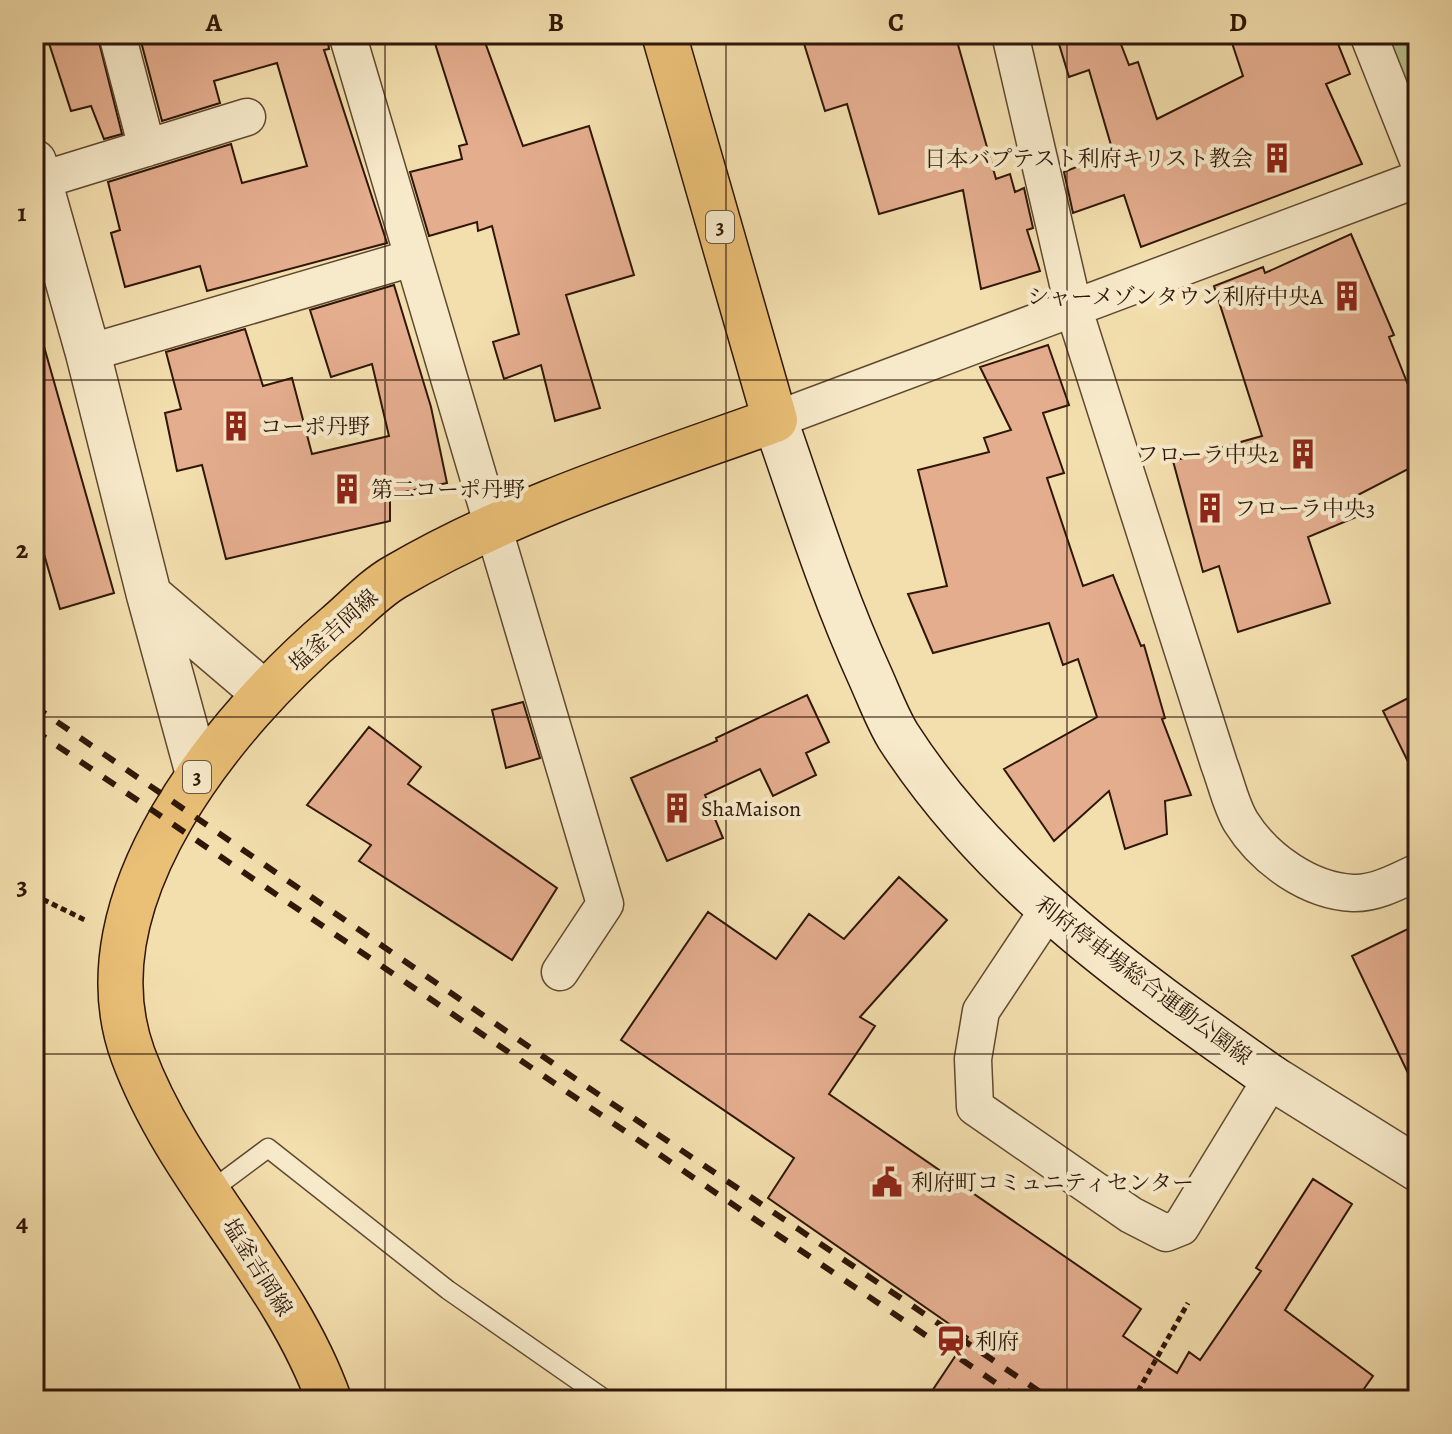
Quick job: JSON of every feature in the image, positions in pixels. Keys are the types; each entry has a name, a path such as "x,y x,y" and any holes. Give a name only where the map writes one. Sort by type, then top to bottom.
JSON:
{"main road":[{"name":"3","path":"664,34 775,420"},
{"name":"塩釜吉岡線","path":"329,1400 295,1324 163,1117 133,1054 120,993 123,938 132,902 198,774 264,693 391,579 493,525 775,420"}],"street":[{"path":"117,34 147,148"},
{"path":"347,34 605,904 560,972"},
{"path":"1010,34 1074,310 1219,764 1241,822 1278,864 1321,887 1355,894 1391,885 1418,872"},
{"path":"1368,34 1418,160"},
{"path":"198,774 88,353 37,172 147,148 247,117"},
{"path":"775,420 1418,179"},
{"path":"88,353 412,258"},
{"name":"利府停車場総合運動公園線","path":"775,420 849,632 897,735 979,843 1048,910 1169,1005 1272,1078 1418,1169"},
{"path":"149,595 264,693"},
{"path":"1048,910 981,1011 973,1059 975,1107 1131,1215 1166,1233 1181,1227 1272,1078"}],"lane":[{"path":"209,1192 268,1148 448,1290 606,1400"}],"path":[{"path":"34,895 123,938"},
{"path":"1133,1400 1188,1303"}],"green space":[{"path":"1383,34 1418,34 1418,123"}],"building":[{"path":"46,34 97,34 122,134 104,139 91,106 71,111"},
{"path":"139,34 327,34 329,49 324,50 387,243 207,291 200,266 125,287 111,233 120,230 108,182 231,144 242,183 307,166 277,63 214,81 220,103 162,121"},
{"path":"432,34 482,34 523,146 589,126 634,275 566,295 600,408 555,421 541,365 504,379 493,342 519,334 492,226 478,231 477,222 429,236 410,172 462,159 459,146 467,144"},
{"path":"801,34 955,34 996,179 1010,174 1015,192 1024,188 1033,228 1027,230 1040,271 981,289 963,190 879,214 847,104 825,111"},
{"path":"1056,34 1117,34 1129,65 1138,62 1157,119 1243,76 1229,34 1334,34 1350,74 1326,84 1362,164 1141,247 1124,195 1073,213 1064,172 1113,152 1089,70 1069,77"},
{"path":"1351,234 1394,335 1389,337 1418,410 1418,464 1354,497 1361,515 1308,537 1330,603 1238,632 1219,566 1203,572 1173,461 1262,436 1214,286 1263,267 1265,273"},
{"path":"394,285 431,407 447,483 390,495 390,521 226,559 202,465 177,471 165,413 181,409 166,352 245,329 263,386 292,378 312,454 389,436 372,364 331,377 310,310"},
{"path":"43,343 114,593 60,609 34,520 34,345"},
{"path":"1048,345 1069,405 1043,413 1064,473 1047,478 1083,586 1113,575 1141,646 1144,645 1165,718 1162,719 1191,795 1165,801 1167,834 1125,849 1109,791 1054,841 1004,769 1097,717 1078,659 1063,665 1049,623 933,653 908,594 947,586 918,470 989,452 984,438 1011,430 980,367"},
{"path":"1418,693 1418,782 1383,711"},
{"path":"807,695 829,742 806,753 816,775 773,796 760,769 705,795 723,838 667,861 631,778 717,741 716,738"},
{"path":"523,702 540,758 506,768 492,710"},
{"path":"369,727 421,767 408,784 557,888 512,960 359,861 371,845 307,805"},
{"path":"899,877 947,920 860,1017 875,1026 829,1094 1141,1309 1123,1336 1177,1373 1189,1352 1200,1360 1261,1271 1256,1268 1313,1179 1352,1204 1285,1310 1373,1376 1356,1400 926,1400 968,1337 768,1198 794,1158 621,1040 708,912 776,959 809,914 844,939"},
{"path":"1418,924 1418,1094 1352,956"}],"railway":[{"path":"34,706 583,1084 1052,1400"},
{"path":"34,730 1021,1400"}],"place":[{"name":"日本バプテスト利府キリスト教会","path":"1277,158"},
{"name":"シャーメゾンタウン利府中央A","path":"1347,296"},
{"name":"コーポ丹野","path":"236,426"},
{"name":"フローラ中央2","path":"1303,454"},
{"name":"第二コーポ丹野","path":"347,489"},
{"name":"フローラ中央3","path":"1210,508"},
{"name":"ShaMaison","path":"677,808"},
{"name":"利府町コミュニティセンター","path":"887,1182"},
{"name":"利府","path":"951,1341"}]}
